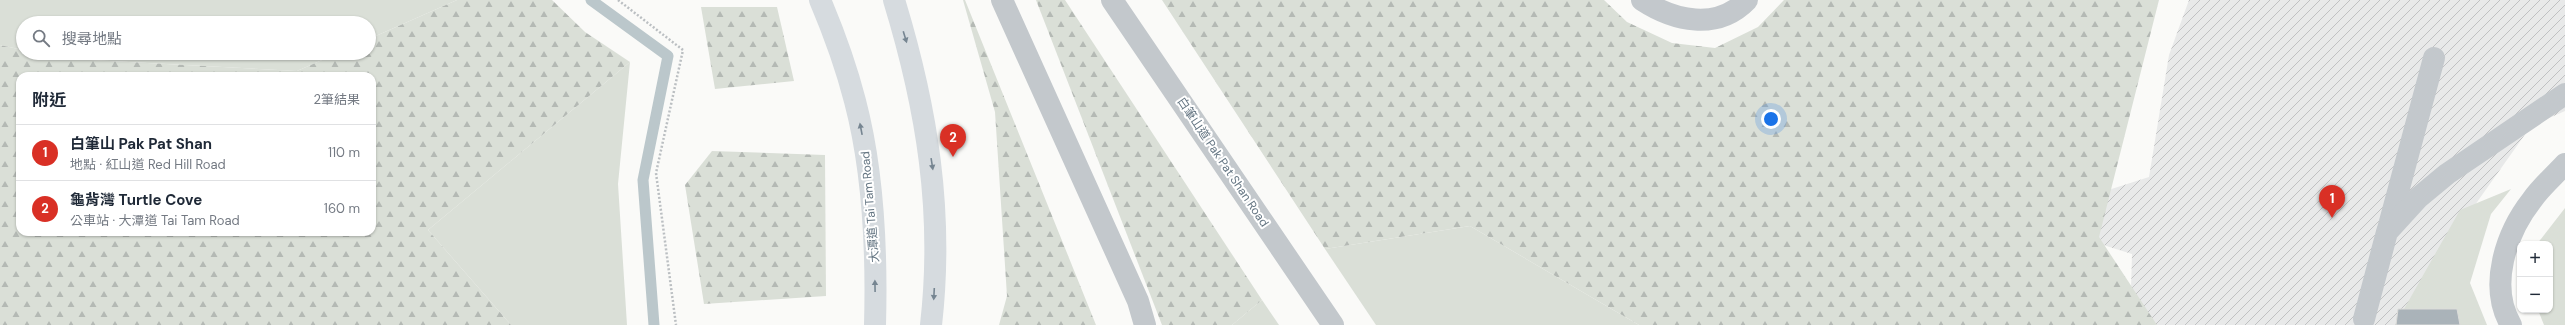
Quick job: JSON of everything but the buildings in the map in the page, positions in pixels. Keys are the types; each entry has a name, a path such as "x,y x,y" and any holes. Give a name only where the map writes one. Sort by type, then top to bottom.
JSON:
{"main road":[{"name":"大潭道 Tai Tam Road","path":"820,0 840,50 856,102 868,162 874,234 875,325"},
{"path":"894,0 916,80 933,172 936,259 931,325"}],"street":[{"path":"1002,0 1138,301 1145,325"},
{"name":"白筆山道 Pak Pat Shan Road","path":"1112,0 1333,325"},
{"path":"1642,0 1660,11 1679,18 1710,21 1742,5 1747,0"},
{"path":"2364,319 2434,58"},
{"path":"2387,232 2418,198 2447,174 2565,94"},
{"path":"2511,325 2502,309 2500,295 2504,255 2524,210 2538,191 2565,164"}],"path":[{"path":"618,0 683,50 656,173 676,325"}],"shaded area":[{"path":"2189,0 2565,0 2565,111 2531,126 2470,212 2396,325 2130,325 2132,254 2084,239 2099,193 2149,177 2169,55"}],"green space":[{"path":"0,0 457,0 376,36 376,16 16,16 16,48 0,45"},
{"path":"457,0 552,0 585,32 630,62 428,230 511,325 0,325 0,45 16,48 16,60 91,60 297,71 322,60 376,60 376,36"},
{"path":"963,0 965,0 1096,325 999,325 1007,296 995,112"},
{"path":"1036,0 1065,0 1262,300 1232,325 1162,325"},
{"path":"1162,0 1604,0 1627,22 1672,43 1715,48 1758,27 1784,0 2159,0 2099,237 2157,325 1639,325 1470,226 1325,249"},
{"path":"701,7 777,7 794,81 715,89"},
{"path":"91,60 322,60 297,71"},
{"path":"630,62 618,184 627,325 511,325 428,230"},
{"path":"712,151 825,155 826,296 704,304 685,185"},
{"path":"2511,189 2491,214 2470,283 2487,325 2395,325 2460,210"},
{"path":"2565,208 2565,325 2544,325 2539,313 2553,313 2553,241 2539,241"},
{"path":"1470,226 1639,325 1376,325 1325,249"},
{"path":"1262,300 1279,325 1232,325"}],"waterway":[{"path":"591,0 668,56 643,180 654,325"}],"place":[{"name":"龜背灣 Turtle Cove","path":"953,157"},
{"name":"白筆山 Pak Pat Shan","path":"2332,218"}]}
